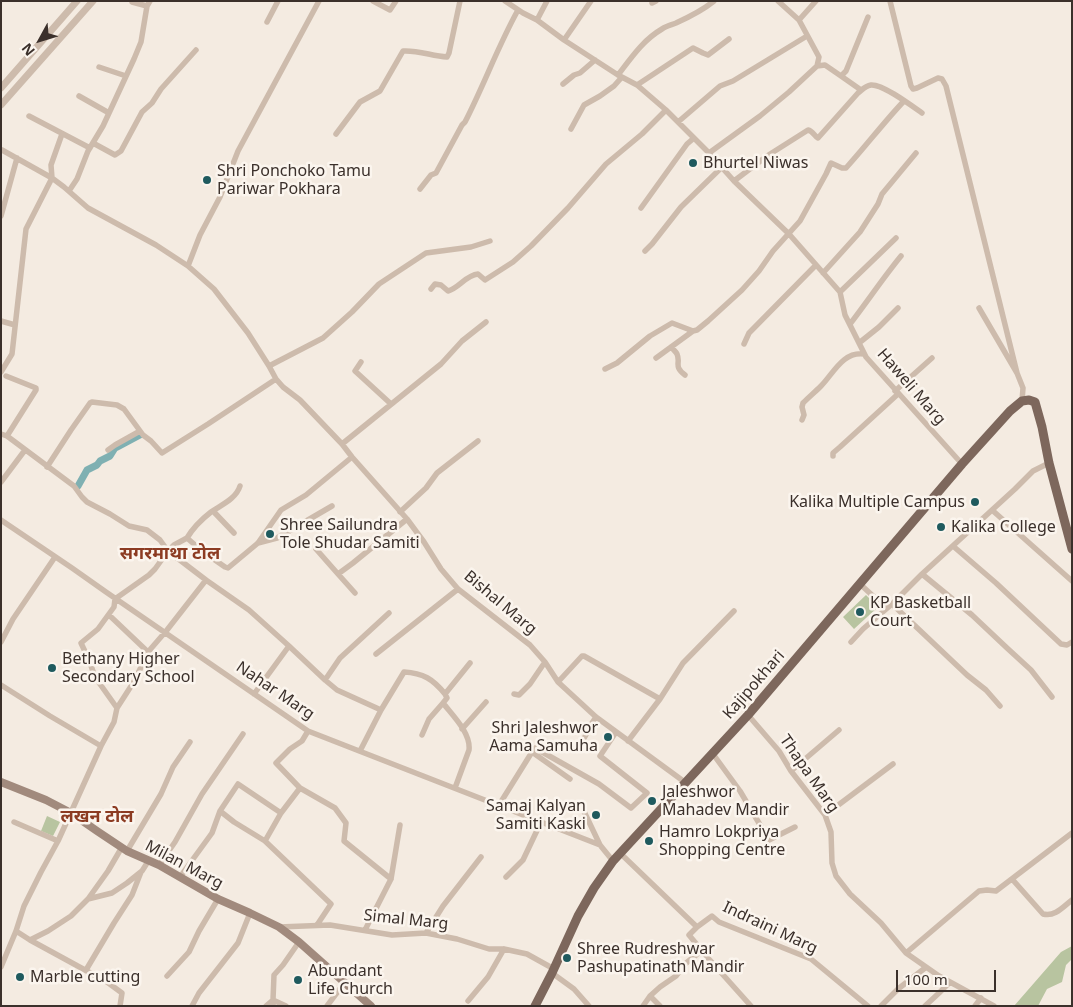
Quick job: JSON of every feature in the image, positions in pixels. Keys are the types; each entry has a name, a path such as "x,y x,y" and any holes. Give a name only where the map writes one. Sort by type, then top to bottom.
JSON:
{"main road":[{"path":"1022,400 1035,402 1072,549"},
{"name":"Kajipokhari","path":"535,1006 578,916 613,860 748,715 962,464 997,424 1022,400"},
{"name":"Milan Marg","path":"1,782 46,800 71,813 125,849 159,865 218,899 279,927 299,942 371,1006"}],"street":[{"path":"1,88 76,1"},
{"path":"1,105 93,1"},
{"path":"267,22 278,1"},
{"path":"373,1 390,10 396,1"},
{"path":"336,134 360,102 380,91 402,51 410,50 447,57 460,1"},
{"path":"505,1 537,20 620,76 637,85 666,110 734,181 789,234 840,292 896,238"},
{"path":"537,20 546,1"},
{"path":"564,40 591,1"},
{"path":"571,129 584,105 614,86 638,49 656,32 699,12 714,1"},
{"path":"709,153 760,116 817,66 819,57 799,20 778,1"},
{"path":"799,20 816,1"},
{"path":"890,1 911,86 913,89 917,88 938,78 942,79 946,86 1017,373 1023,388 1022,400"},
{"path":"69,191 77,179 91,145 109,113 141,42 148,4 132,2"},
{"path":"188,266 200,235 220,197 238,151 318,3"},
{"path":"420,189 431,175 436,173 465,122 518,10"},
{"path":"842,76 846,71 868,17"},
{"path":"678,122 720,86 734,81 807,36"},
{"path":"637,85 693,48 708,55 729,40"},
{"path":"29,116 62,134 115,155 121,151 142,112 152,103 161,89 196,50"},
{"path":"563,84 595,60"},
{"path":"817,66 824,65 861,90"},
{"path":"99,67 126,76"},
{"path":"734,181 767,156 808,130 818,138 861,90 870,85 878,86 922,113"},
{"path":"79,96 109,113"},
{"path":"656,358 697,330 742,290 772,251 800,221 831,163 846,168 868,144 889,116 904,101"},
{"path":"431,289 435,284 441,285 448,291 452,290 473,274 478,274 485,280 513,262 568,208 606,164 642,134 666,110"},
{"path":"62,134 51,165 52,178 26,229 12,354 4,374 36,388 36,390 4,435 74,486 87,502 129,526 147,530 160,540 168,550 206,580 249,610 337,690 381,710"},
{"path":"641,208 686,144 694,138"},
{"name":"Bishal Marg","path":"2,150 52,178 88,208 156,245 188,266 214,289 248,333 276,379 300,400 342,444 407,519 441,569 458,589 530,645 545,662 558,682 596,717 686,783"},
{"path":"823,273 860,232 878,204 882,194 916,153"},
{"path":"1,216 17,158"},
{"path":"645,251 681,207 722,167"},
{"path":"269,366 323,338 379,284 426,253 471,247 490,241"},
{"path":"850,324 886,273 901,256"},
{"path":"744,344 749,333 816,265"},
{"name":"Haweli Marg","path":"840,292 846,315 864,354 896,393 962,464"},
{"path":"859,343 898,308"},
{"path":"979,308 1017,373"},
{"path":"1,321 15,325"},
{"path":"342,444 441,364 462,341 486,322"},
{"path":"605,369 617,363 650,336 672,323 693,331"},
{"path":"671,347 678,356 677,365 684,375"},
{"path":"802,420 804,415 803,403 820,388 838,365 844,359 859,353 864,354"},
{"path":"833,456 833,453 932,358"},
{"path":"361,362 355,371 391,404"},
{"path":"47,467 92,402 106,403 124,409 145,437 162,453 276,379"},
{"path":"108,450 140,431"},
{"path":"400,512 426,488 438,473 478,441"},
{"path":"1,482 26,450"},
{"path":"186,538 202,552 226,568 258,543 281,510 306,495 352,457"},
{"path":"851,642 1033,471 1050,463"},
{"path":"117,708 95,677 90,660 81,643 98,629 114,607 117,598 152,572 168,550 186,538 213,511 224,505 239,491 240,486"},
{"path":"258,543 277,538 332,506"},
{"path":"992,510 1072,581"},
{"path":"213,511 234,533"},
{"path":"338,574 407,519"},
{"name":"Nahar Marg","path":"1,520 166,631 308,731 600,845 613,860"},
{"path":"953,546 996,582 1056,640 1061,644 1067,645 1072,642"},
{"path":"316,549 355,593"},
{"path":"1,642 13,619 55,557"},
{"path":"922,574 972,615 1031,670 1052,698"},
{"path":"1,967 24,906 58,841 101,746 114,722 117,708 135,680 148,652 206,580"},
{"path":"860,584 889,606 967,676 986,690 1000,706"},
{"path":"376,654 458,589"},
{"path":"628,741 660,699 682,663 734,611"},
{"path":"324,680 340,658 389,613"},
{"path":"109,615 148,652"},
{"path":"254,694 289,646"},
{"path":"558,682 584,656 660,699"},
{"path":"514,694 519,695 530,684 545,662"},
{"path":"445,694 470,663"},
{"path":"360,751 381,710 404,672 416,673 430,679 438,685 447,698 429,720 422,735"},
{"path":"1,685 101,746"},
{"path":"462,729 486,702"},
{"path":"444,703 470,744 455,788"},
{"name":"Thapa Marg","path":"748,715 779,751 791,771 825,815 830,832 832,863 836,876 850,894 881,923 906,954 925,968 994,1006"},
{"path":"579,747 596,717"},
{"path":"791,771 839,730"},
{"path":"308,731 302,741 290,749 276,763 300,788 335,808 346,823 344,840 391,879"},
{"path":"499,806 535,748 599,784 631,808 647,793 600,756 616,732"},
{"path":"159,865 175,842 202,794 242,734"},
{"path":"30,940 48,931 70,916 88,899 125,849 160,794 173,767 190,742"},
{"path":"532,752 570,779"},
{"path":"713,754 740,790 769,840 795,827"},
{"path":"825,815 893,764"},
{"path":"180,878 212,833 220,811 238,784 281,814"},
{"path":"264,841 300,788"},
{"path":"580,803 600,845"},
{"path":"220,811 264,841 331,904 317,925"},
{"path":"14,822 58,841"},
{"path":"506,877 523,860 541,822"},
{"path":"365,930 391,879 400,825"},
{"path":"906,954 979,891 996,891 1072,832"},
{"path":"620,853 697,927 689,935 701,951 752,1006"},
{"path":"426,932 443,906 481,857"},
{"path":"86,970 132,895 142,870 149,860"},
{"path":"88,899 112,893 142,870"},
{"path":"1012,879 1044,914 1054,914 1072,900"},
{"path":"167,976 189,952 218,899"},
{"path":"192,1006 238,943 250,913"},
{"name":"Indraini Marg","path":"697,927 712,916 719,922 811,959 868,1006"},
{"name":"Simal Marg","path":"279,927 330,924 392,935 426,932 488,949 504,949 527,954 553,971 574,989 589,1006"},
{"path":"16,931 107,982 122,993 120,1006"},
{"path":"273,1003 274,975 299,942"},
{"path":"468,1000 488,977 504,949"},
{"path":"643,1006 650,996 676,976 701,951"},
{"path":"881,1006 898,989 925,968"},
{"path":"327,1006 345,982"},
{"path":"925,1006 950,982"},
{"path":"650,996 660,1006"},
{"path":"974,1006 981,998"},
{"path":"266,1006 273,1003 286,1006"}],"green space":[{"name":"KP Basketball Court","path":"866,595 878,607 854,629 843,617"},
{"path":"47,816 60,822 53,836 41,831"},
{"path":"1072,946 1072,959 1066,965 1062,982 1047,989 1038,1006 1014,1006 1061,952"}],"waterway":[{"path":"78,486 87,470 110,456 115,448 140,435"}],"place":[{"name":"Bhurtel Niwas","path":"693,163"},
{"name":"Shri Ponchoko Tamu Pariwar Pokhara","path":"207,180"},
{"name":"Kalika Multiple Campus","path":"975,502"},
{"name":"Kalika College","path":"941,527"},
{"name":"Shree Sailundra Tole Shudar Samiti","path":"270,534"},
{"name":"KP Basketball Court","path":"860,612"},
{"name":"Bethany Higher Secondary School","path":"52,668"},
{"name":"Shri Jaleshwor Aama Samuha","path":"608,737"},
{"name":"Jaleshwor Mahadev Mandir","path":"652,801"},
{"name":"Samaj Kalyan Samiti Kaski","path":"596,815"},
{"name":"Hamro Lokpriya Shopping Centre","path":"649,841"},
{"name":"Shree Rudreshwar Pashupatinath Mandir","path":"567,958"},
{"name":"Marble cutting","path":"20,977"},
{"name":"Abundant Life Church","path":"298,980"}],"district":[{"name":"सगरमाथा टोल","path":"170,554"},
{"name":"लखन टोल","path":"97,817"}]}
